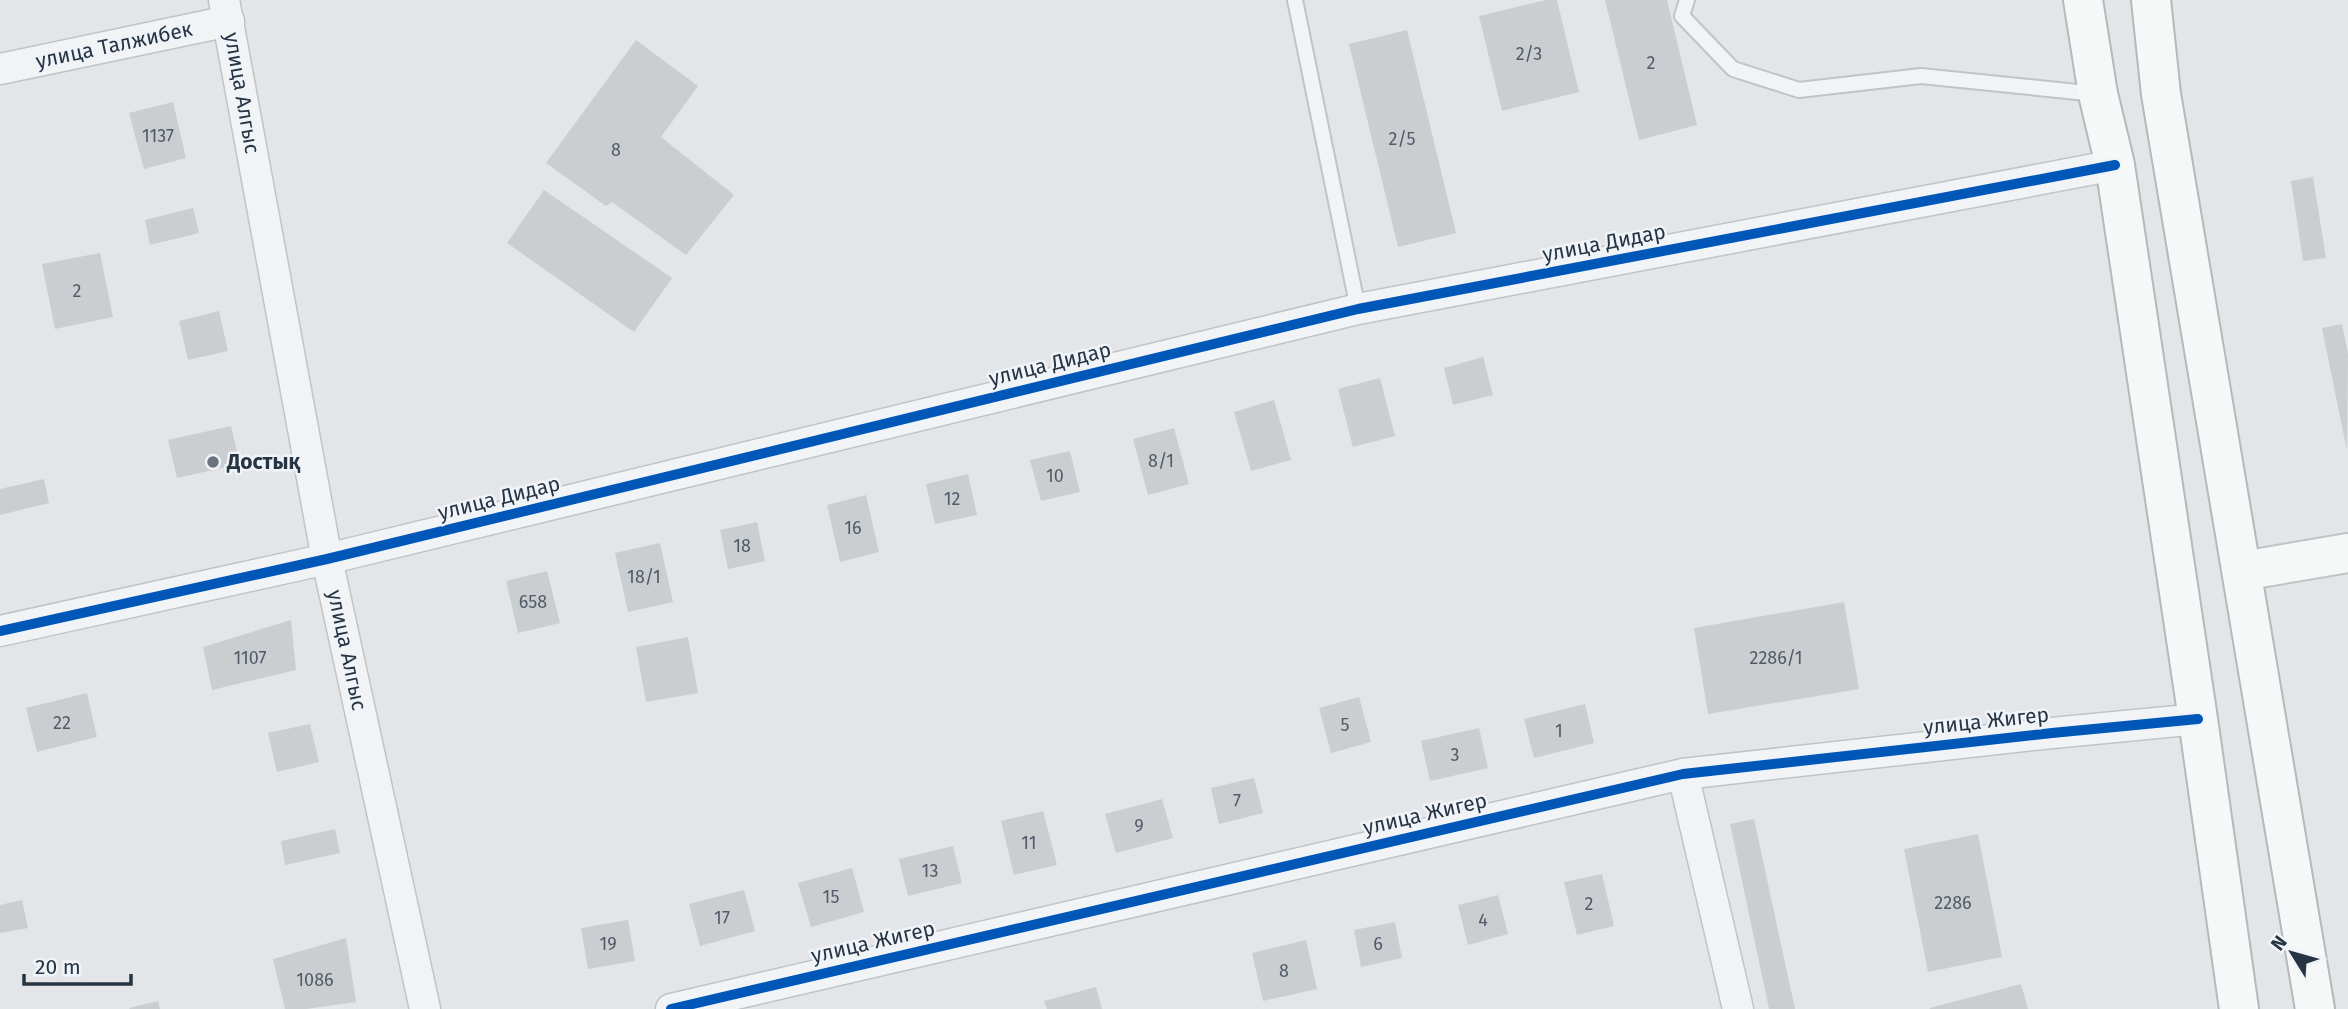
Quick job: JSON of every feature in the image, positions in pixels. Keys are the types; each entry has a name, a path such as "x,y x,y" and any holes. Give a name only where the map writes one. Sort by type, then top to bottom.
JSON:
{"main road":[{"path":"2083,0 2098,94 2115,165 2239,1009"},
{"path":"2151,0 2161,94 2315,1009"},
{"path":"2242,571 2348,553"}],"street":[{"name":"улица Талжибек","path":"0,69 227,10"},
{"name":"улица Алгыс","path":"227,10 327,559 425,1009"},
{"name":"улица Дидар","path":"0,631 327,559 1358,309 2115,165"},
{"name":"улица Жигер","path":"671,1009 1683,774 2198,719"},
{"path":"1683,774 1738,1009"}],"lane":[{"path":"1295,0 1358,309"},
{"path":"1687,0 1682,16 1733,69 1799,90 1921,76 2098,94"}],"building":[{"path":"1546,0 1557,0 1579,92 1502,111 1479,16"},
{"path":"1605,0 1667,0 1697,125 1639,140"},
{"path":"1407,30 1456,233 1398,247 1349,44"},
{"path":"636,40 698,86 661,137 734,195 686,255 612,202 606,206 546,163"},
{"path":"173,102 186,158 144,169 129,113"},
{"path":"2313,177 2326,258 2303,261 2291,181"},
{"path":"544,190 672,278 634,332 507,243"},
{"path":"193,208 199,233 150,245 145,220"},
{"path":"100,253 113,317 55,329 42,264"},
{"path":"219,311 228,351 188,360 179,321"},
{"path":"2342,324 2348,354 2347,451 2322,328"},
{"path":"1483,357 1493,395 1453,405 1444,368"},
{"path":"1380,378 1395,436 1353,447 1338,389"},
{"path":"1274,400 1291,460 1251,471 1234,412"},
{"path":"231,426 240,464 177,478 168,440"},
{"path":"1174,428 1189,484 1148,495 1133,439"},
{"path":"1070,451 1080,492 1041,501 1030,460"},
{"path":"968,474 977,515 935,524 926,484"},
{"path":"44,479 49,503 0,515 0,489"},
{"path":"866,495 879,552 840,562 827,505"},
{"path":"757,522 765,561 728,569 720,530"},
{"path":"660,543 673,602 628,612 615,553"},
{"path":"547,571 560,623 518,633 506,581"},
{"path":"1844,602 1859,689 1708,714 1694,628"},
{"path":"291,620 296,670 212,690 203,647"},
{"path":"688,637 698,693 646,702 636,647"},
{"path":"87,693 97,737 37,752 26,708"},
{"path":"1359,697 1371,742 1331,753 1319,708"},
{"path":"1585,704 1594,743 1534,758 1524,719"},
{"path":"310,724 319,762 277,772 268,733"},
{"path":"1479,728 1488,768 1430,781 1421,741"},
{"path":"1254,778 1263,813 1219,824 1211,788"},
{"path":"1162,799 1173,838 1116,853 1105,814"},
{"path":"1043,811 1057,865 1014,875 1001,821"},
{"path":"1754,819 1795,1009 1769,1009 1730,824"},
{"path":"335,829 340,853 285,865 281,841"},
{"path":"1978,834 2002,957 1928,972 1904,849"},
{"path":"953,846 962,883 908,896 899,859"},
{"path":"852,868 864,912 811,927 798,883"},
{"path":"1602,874 1614,926 1577,935 1564,882"},
{"path":"744,890 755,931 700,946 689,904"},
{"path":"1498,895 1508,934 1468,945 1458,905"},
{"path":"22,900 28,928 0,933 0,905"},
{"path":"628,920 635,961 588,969 581,928"},
{"path":"1395,922 1402,958 1361,967 1354,930"},
{"path":"346,938 356,1002 285,1009 273,959"},
{"path":"1306,940 1317,989 1263,1001 1252,953"},
{"path":"2021,984 2028,1009 1930,1009 1930,1008"},
{"path":"1096,987 1102,1009 1047,1009 1044,1001"},
{"path":"158,1001 160,1009 129,1008"}],"cycle path":[{"path":"0,631 327,559 1358,309 2115,165"},
{"path":"671,1009 1683,774 2198,719"}],"place":[{"name":"Достық","path":"213,462"}]}
